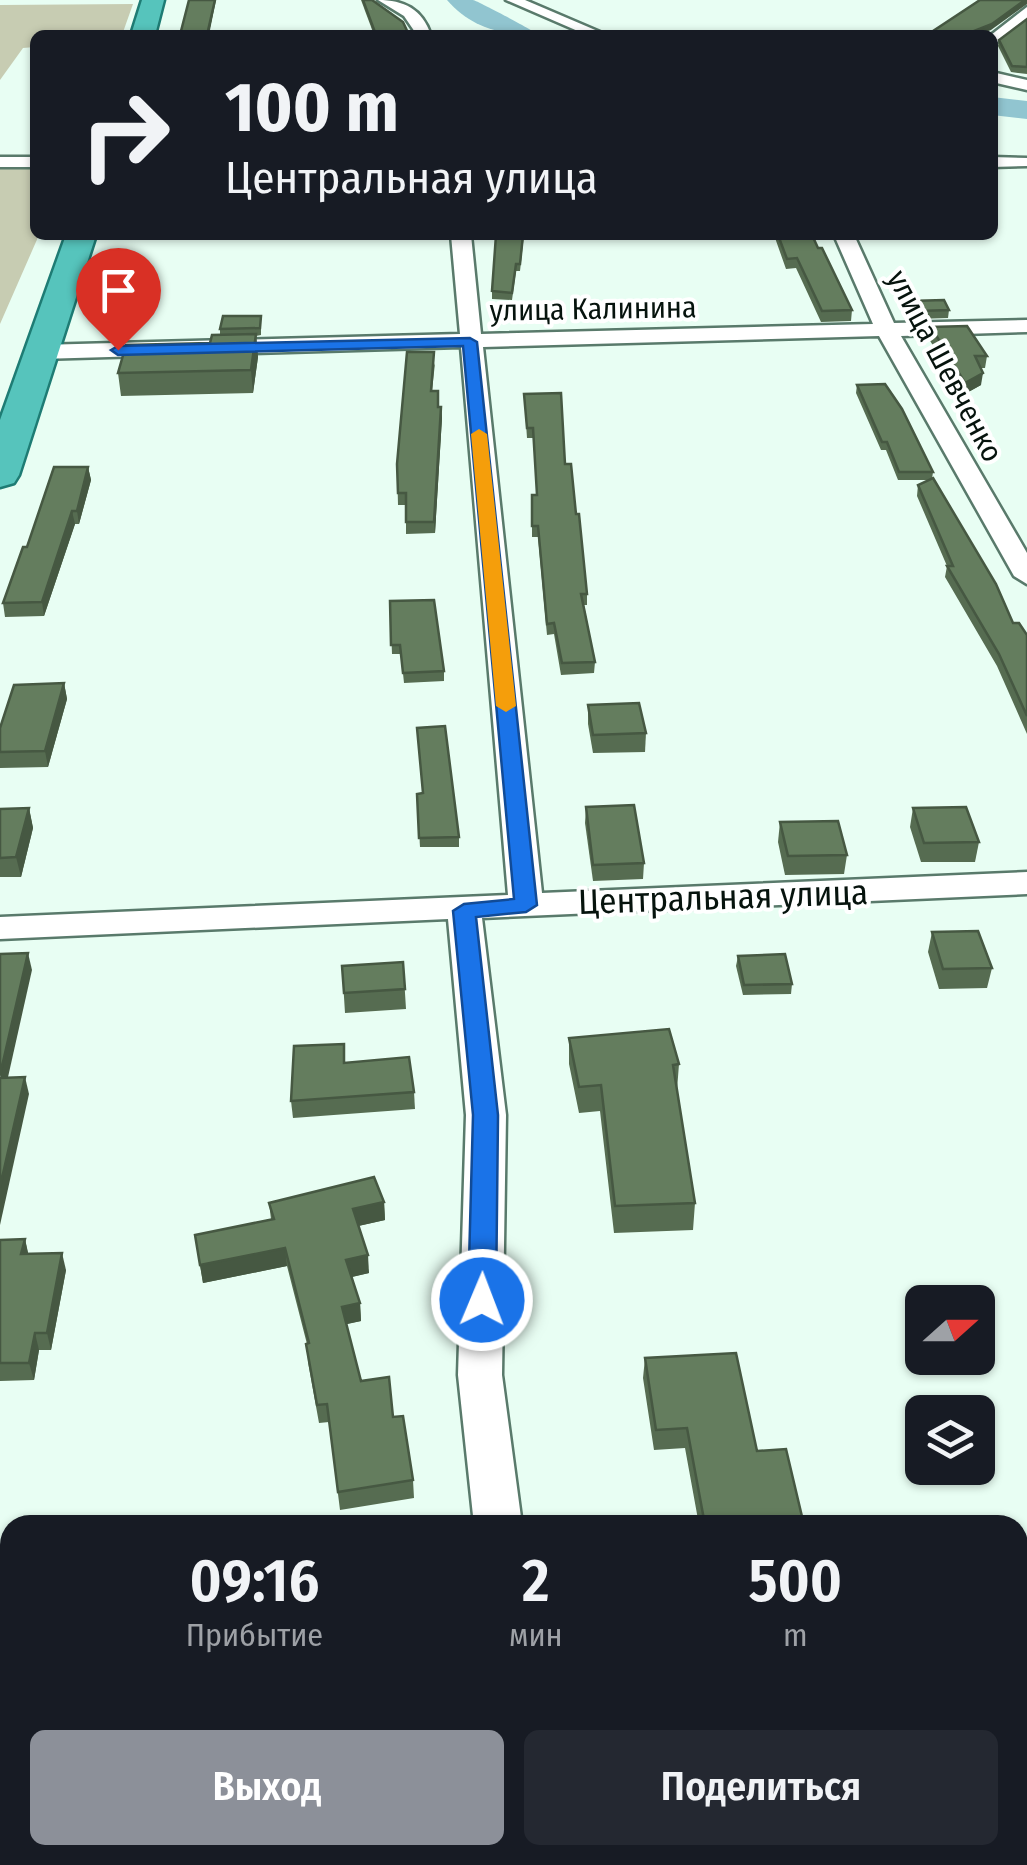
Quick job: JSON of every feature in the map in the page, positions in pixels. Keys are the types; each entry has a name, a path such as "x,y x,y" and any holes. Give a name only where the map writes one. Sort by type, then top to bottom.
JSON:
{"highway":[{"path":"145,30 154,0"},
{"path":"0,475 79,240"}],"street":[{"path":"386,0 403,7 421,23 423,30"},
{"path":"514,0 588,30"},
{"path":"998,37 1027,11"},
{"path":"998,78 1027,85"},
{"path":"0,162 30,162"},
{"path":"998,162 1021,162"},
{"path":"461,240 526,905"},
{"name":"улица Шевченко","path":"846,240 887,331 1027,576"},
{"name":"улица Калинина","path":"40,352 1027,326"},
{"name":"Центральная улица","path":"0,928 1027,884"},
{"path":"464,911 486,1115 480,1374 497,1515"}],"green space":[{"path":"133,4 124,30 30,30 30,47 23,48 0,80 0,5"},
{"path":"0,169 30,169 30,240 37,240 0,324"}],"building":[{"path":"189,0 215,0 208,30 181,30"},
{"path":"363,0 372,0 403,22 407,30 374,30"},
{"path":"980,0 1025,0 977,30 935,30"},
{"path":"1027,19 1027,67 1012,66 999,40"},
{"path":"496,240 522,240 512,293 492,291"},
{"path":"780,240 814,240 852,310 822,311 797,258 787,259"},
{"path":"944,300 949,310 918,311 911,301"},
{"path":"223,316 261,316 260,328 220,329"},
{"path":"967,326 987,356 975,356 983,373 965,383 931,327"},
{"path":"256,334 251,370 118,373 126,345 210,343 212,335"},
{"path":"407,352 434,352 431,391 438,391 441,407 434,522 406,522 406,493 398,493"},
{"path":"885,384 933,472 899,472 887,442 882,442 857,385"},
{"path":"561,393 565,464 571,464 587,594 581,594 595,662 562,663 554,623 547,624 538,526 532,526 532,495 537,495 533,428 527,428 524,394"},
{"path":"54,467 88,467 77,511 72,511 42,602 3,603 23,547 27,547"},
{"path":"933,478 996,584 1013,623 1019,623 1027,635 1027,716 999,654 947,566 953,566 918,485"},
{"path":"434,600 444,671 403,673 400,645 391,645 390,601"},
{"path":"64,683 45,751 0,752 0,728 14,685"},
{"path":"639,703 646,733 593,735 588,705"},
{"path":"445,726 459,837 419,838 417,794 423,793 417,728"},
{"path":"634,805 644,863 593,865 586,807"},
{"path":"966,807 979,842 924,843 913,808"},
{"path":"29,808 16,857 0,858 0,809"},
{"path":"838,821 847,855 788,856 780,822"},
{"path":"978,931 992,968 943,969 932,932"},
{"path":"28,953 0,1075 0,954"},
{"path":"785,954 792,984 744,985 738,956"},
{"path":"403,962 405,989 344,993 342,966"},
{"path":"669,1029 679,1064 673,1065 695,1203 615,1206 601,1085 579,1087 569,1038"},
{"path":"344,1044 344,1063 409,1057 414,1092 291,1101 294,1046"},
{"path":"25,1077 0,1187 0,1078"},
{"path":"374,1177 384,1202 353,1209 368,1255 346,1260 360,1303 342,1307 361,1381 389,1377 393,1417 403,1416 413,1480 338,1492 327,1404 317,1405 306,1344 309,1343 285,1248 200,1265 195,1235 274,1219 269,1203"},
{"path":"25,1239 21,1254 62,1253 47,1333 35,1333 29,1363 0,1363 0,1240"},
{"path":"736,1353 757,1451 786,1449 802,1515 703,1515 687,1428 656,1430 645,1358"}],"waterway":[{"path":"460,0 494,23 513,30"},
{"path":"998,107 1027,110"}],"slow traffic":[{"path":"479,434 506,706"}],"route":[{"path":"118,350 470,342 526,905 464,911 486,1115 482,1300"}]}
